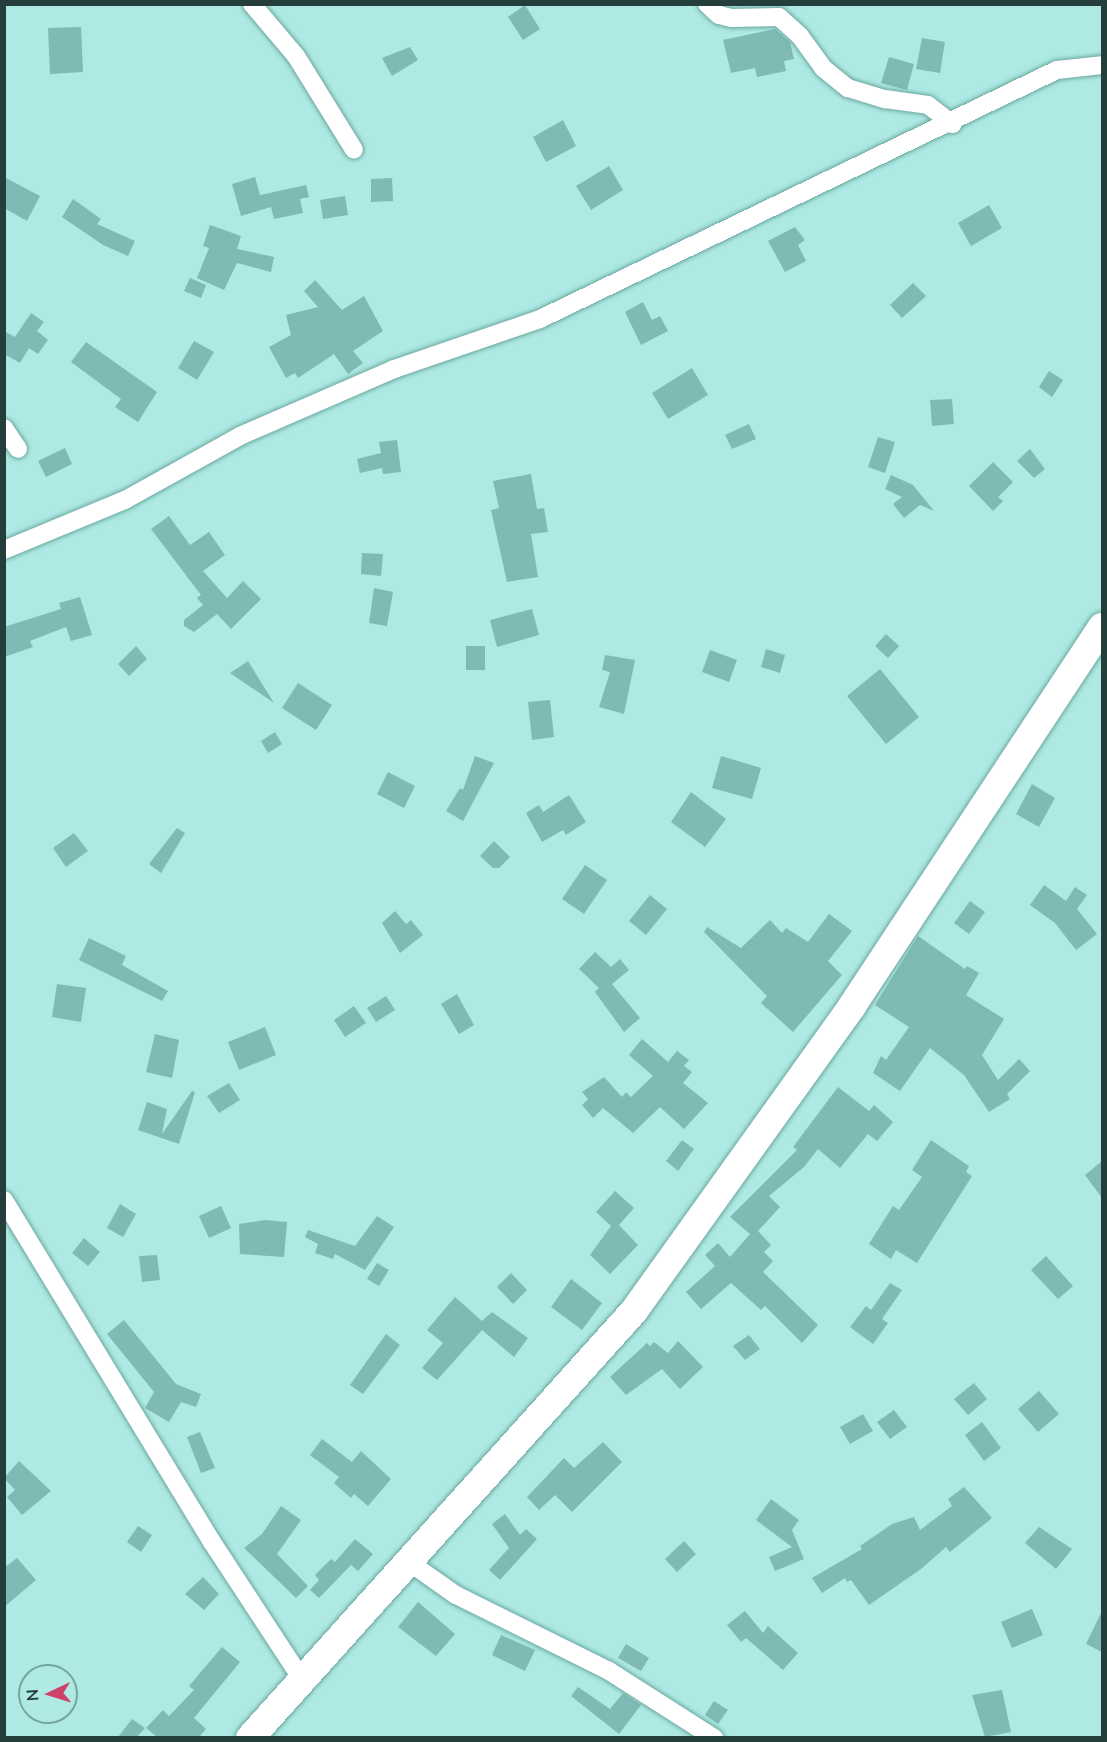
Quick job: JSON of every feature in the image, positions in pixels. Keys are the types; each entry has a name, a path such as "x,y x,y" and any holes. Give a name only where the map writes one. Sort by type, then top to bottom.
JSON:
{"main road":[{"path":"250,1737 634,1311 852,1006 1102,627"}],"street":[{"path":"252,4 296,56 354,150"},
{"path":"707,4 719,15 732,18 779,16 800,36 823,68 848,88 885,99 927,105 952,124"},
{"path":"4,550 125,500 240,436 374,378 540,319 952,124 1057,70 1102,65"},
{"path":"4,428 18,449"},
{"path":"4,1200 212,1542 301,1678"},
{"path":"408,1562 456,1595 609,1671 714,1737"}],"building":[{"path":"525,5 540,29 523,40 508,17"},
{"path":"81,27 83,72 50,74 48,28"},
{"path":"775,29 790,42 794,59 784,61 786,71 757,77 755,68 731,73 723,40"},
{"path":"922,38 945,42 940,73 916,69"},
{"path":"410,47 418,60 392,76 382,58"},
{"path":"889,57 914,64 907,90 881,83"},
{"path":"563,120 576,146 546,162 533,137"},
{"path":"609,166 623,190 591,210 576,186"},
{"path":"4,177 40,196 27,221 4,208"},
{"path":"255,177 260,195 306,185 309,197 300,199 303,213 274,219 271,207 241,216 232,184"},
{"path":"392,178 393,201 371,202 371,179"},
{"path":"345,196 348,215 323,219 320,200"},
{"path":"73,199 101,219 97,224 135,241 128,256 103,245 62,217"},
{"path":"989,205 1002,228 971,246 958,223"},
{"path":"210,225 241,236 237,249 274,257 271,272 237,263 224,290 197,278 209,248 203,246"},
{"path":"795,227 805,240 798,245 806,261 785,272 768,241"},
{"path":"190,278 206,285 201,298 184,291"},
{"path":"315,280 342,310 364,296 383,331 353,351 363,363 348,374 334,354 298,378 295,373 286,378 269,347 291,335 286,315 318,307 304,291"},
{"path":"913,283 926,296 902,318 890,305"},
{"path":"643,302 652,320 660,316 668,331 641,345 625,312"},
{"path":"31,313 44,322 37,331 48,340 38,354 29,348 20,363 4,354 4,331 15,337"},
{"path":"194,341 214,352 197,380 178,368"},
{"path":"86,342 157,392 138,422 115,407 121,399 71,362"},
{"path":"692,368 708,395 668,419 652,393"},
{"path":"1049,371 1063,380 1052,397 1039,387"},
{"path":"952,399 954,424 932,426 930,400"},
{"path":"749,424 756,439 732,449 725,435"},
{"path":"878,437 895,442 885,473 868,467"},
{"path":"397,440 401,472 383,474 382,468 360,473 357,459 381,453 379,442"},
{"path":"65,448 72,464 46,477 38,461"},
{"path":"1030,449 1045,469 1034,478 1017,461"},
{"path":"993,462 1013,482 998,497 1003,501 993,511 969,486"},
{"path":"531,474 537,509 544,508 548,532 531,534 538,577 507,582 491,510 499,508 493,481"},
{"path":"891,475 913,485 934,511 920,505 904,518 893,504 902,497 885,489"},
{"path":"169,516 190,545 209,532 225,555 203,571 227,598 243,581 261,599 231,629 217,614 194,632 184,626 184,620 203,605 197,598 201,595 151,529"},
{"path":"362,553 383,554 381,576 361,574"},
{"path":"374,588 393,592 387,626 369,623"},
{"path":"80,597 92,635 71,641 66,627 30,641 33,647 4,657 4,627 61,609 59,603"},
{"path":"532,609 539,635 497,647 490,620"},
{"path":"886,634 899,646 888,658 875,646"},
{"path":"136,646 147,659 129,676 118,664"},
{"path":"466,646 485,646 485,670 466,670"},
{"path":"766,649 785,655 780,673 761,667"},
{"path":"710,650 737,660 729,682 702,672"},
{"path":"605,655 635,660 624,714 599,707 610,672 602,670"},
{"path":"248,661 274,703 230,673"},
{"path":"880,669 919,717 886,744 847,696"},
{"path":"298,683 332,705 316,730 282,708"},
{"path":"550,700 554,737 532,740 528,702"},
{"path":"275,732 282,744 268,753 261,741"},
{"path":"475,756 494,763 463,821 446,811 460,788 463,790"},
{"path":"721,756 761,768 752,799 712,788"},
{"path":"388,772 415,786 404,808 377,794"},
{"path":"1032,784 1055,798 1039,827 1016,814"},
{"path":"691,792 726,819 705,847 671,822"},
{"path":"569,795 586,822 566,835 563,830 542,842 526,813 539,805 543,812"},
{"path":"177,828 185,833 161,873 149,864"},
{"path":"74,833 88,851 66,867 53,848"},
{"path":"494,841 510,857 499,868 493,868 480,856"},
{"path":"585,865 607,880 584,914 562,899"},
{"path":"1044,885 1066,901 1075,887 1087,895 1077,909 1097,934 1076,950 1055,923 1030,905"},
{"path":"650,895 667,909 646,935 629,921"},
{"path":"970,901 985,912 969,934 954,923"},
{"path":"395,911 406,924 411,920 423,935 400,953 382,923"},
{"path":"829,914 852,931 828,961 842,975 793,1032 761,1003 767,996 704,932 707,927 741,948 770,920 782,933 786,928 808,942"},
{"path":"918,936 965,969 967,966 979,973 966,995 1004,1019 982,1055 998,1080 1019,1059 1030,1071 1007,1094 1010,1099 989,1112 964,1075 930,1048 900,1091 873,1073 881,1056 886,1060 909,1027 875,1005"},
{"path":"89,938 126,956 122,965 168,991 162,1001 79,960"},
{"path":"595,952 611,967 620,959 629,970 612,984 640,1018 624,1032 595,992 599,988 579,969"},
{"path":"57,984 86,988 81,1022 52,1017"},
{"path":"457,994 474,1025 459,1034 441,1004"},
{"path":"386,996 395,1010 376,1022 367,1008"},
{"path":"354,1006 366,1023 345,1037 334,1020"},
{"path":"265,1027 276,1055 239,1070 228,1042"},
{"path":"155,1034 179,1040 172,1078 146,1072"},
{"path":"642,1039 668,1062 677,1051 689,1060 684,1066 692,1072 683,1083 708,1103 684,1129 660,1107 633,1133 603,1108 593,1118 582,1105 588,1099 582,1092 604,1077 622,1097 626,1092 631,1097 653,1076 629,1055"},
{"path":"229,1083 240,1100 219,1113 207,1096"},
{"path":"838,1087 869,1111 874,1105 893,1122 877,1141 868,1134 840,1168 818,1149 804,1167 769,1196 780,1207 758,1231 771,1245 764,1252 773,1261 763,1272 818,1325 802,1343 765,1306 761,1310 731,1283 701,1309 686,1292 715,1266 705,1255 718,1243 730,1257 750,1234 730,1217 797,1150 793,1147"},
{"path":"192,1091 195,1092 179,1144 138,1130 147,1102 167,1109 162,1134"},
{"path":"682,1140 694,1149 678,1171 666,1161"},
{"path":"931,1140 969,1166 966,1172 972,1176 917,1263 896,1250 891,1259 869,1244 893,1206 899,1210 922,1177 912,1170"},
{"path":"1102,1161 1102,1198 1085,1175"},
{"path":"615,1191 634,1208 619,1225 638,1245 610,1274 590,1255 611,1226 596,1212"},
{"path":"120,1204 136,1214 123,1237 107,1228"},
{"path":"221,1206 231,1228 209,1238 199,1216"},
{"path":"377,1216 394,1227 365,1270 335,1254 333,1259 315,1253 318,1244 305,1237 308,1230 355,1246"},
{"path":"265,1220 287,1222 284,1257 240,1254 239,1224"},
{"path":"84,1238 100,1252 88,1266 72,1253"},
{"path":"157,1255 160,1280 142,1282 139,1256"},
{"path":"1046,1256 1073,1286 1058,1299 1031,1270"},
{"path":"377,1263 389,1270 379,1286 367,1279"},
{"path":"511,1273 527,1290 513,1304 497,1287"},
{"path":"571,1279 602,1303 582,1330 551,1307"},
{"path":"890,1283 902,1290 882,1319 888,1323 873,1344 850,1327 866,1306 871,1310"},
{"path":"455,1297 482,1321 492,1312 528,1338 514,1357 482,1330 437,1380 422,1368 443,1343 427,1330"},
{"path":"124,1320 176,1384 201,1394 196,1407 181,1402 169,1422 145,1408 154,1392 107,1334"},
{"path":"386,1334 400,1345 363,1394 350,1385"},
{"path":"749,1335 760,1349 745,1360 733,1346"},
{"path":"678,1341 703,1367 680,1389 662,1369 626,1395 610,1377 647,1343 650,1346 654,1342 668,1353"},
{"path":"974,1383 987,1399 968,1415 954,1399"},
{"path":"1039,1391 1059,1414 1038,1432 1018,1409"},
{"path":"894,1410 907,1427 890,1439 877,1422"},
{"path":"863,1414 873,1431 850,1444 840,1427"},
{"path":"982,1422 1001,1448 984,1461 965,1435"},
{"path":"200,1432 215,1468 201,1473 187,1437"},
{"path":"322,1439 352,1462 361,1451 391,1479 368,1506 354,1494 351,1498 334,1483 339,1477 310,1455"},
{"path":"603,1442 622,1462 572,1512 555,1495 539,1510 527,1497 564,1458 574,1468"},
{"path":"19,1461 51,1491 22,1515 7,1497 15,1490 4,1478"},
{"path":"964,1487 992,1518 950,1552 946,1547 921,1569 869,1605 851,1580 847,1582 845,1578 822,1593 812,1578 862,1549 860,1546 892,1524 914,1517 920,1530 952,1506 948,1499"},
{"path":"771,1499 799,1520 792,1530 804,1559 775,1571 769,1557 792,1547 756,1520"},
{"path":"281,1506 301,1520 277,1554 308,1586 296,1598 244,1548 262,1534"},
{"path":"505,1514 520,1535 526,1529 537,1539 500,1580 489,1570 509,1548 492,1524"},
{"path":"138,1526 152,1535 141,1552 127,1542"},
{"path":"1039,1527 1072,1549 1056,1569 1025,1543"},
{"path":"355,1539 373,1554 358,1571 351,1565 319,1598 310,1590 319,1580 315,1575 331,1559 335,1562"},
{"path":"684,1541 696,1554 677,1572 665,1559"},
{"path":"17,1558 36,1580 4,1607 4,1568"},
{"path":"203,1577 219,1594 204,1610 185,1594"},
{"path":"418,1602 455,1634 436,1656 398,1627"},
{"path":"1032,1609 1043,1635 1012,1648 1001,1622"},
{"path":"745,1611 763,1633 768,1626 798,1653 783,1670 746,1638 741,1642 727,1625"},
{"path":"1102,1611 1102,1652 1086,1644"},
{"path":"501,1635 535,1650 525,1671 492,1655"},
{"path":"626,1644 649,1658 641,1671 618,1658"},
{"path":"222,1647 240,1662 194,1718 206,1729 199,1737 157,1737 146,1728 163,1710 169,1716 194,1690 189,1686"},
{"path":"578,1687 610,1709 623,1693 641,1705 619,1734 571,1696"},
{"path":"1002,1690 1011,1732 985,1737 972,1695"},
{"path":"714,1701 728,1710 718,1724 705,1715"},
{"path":"132,1719 145,1728 137,1737 118,1737"}]}
